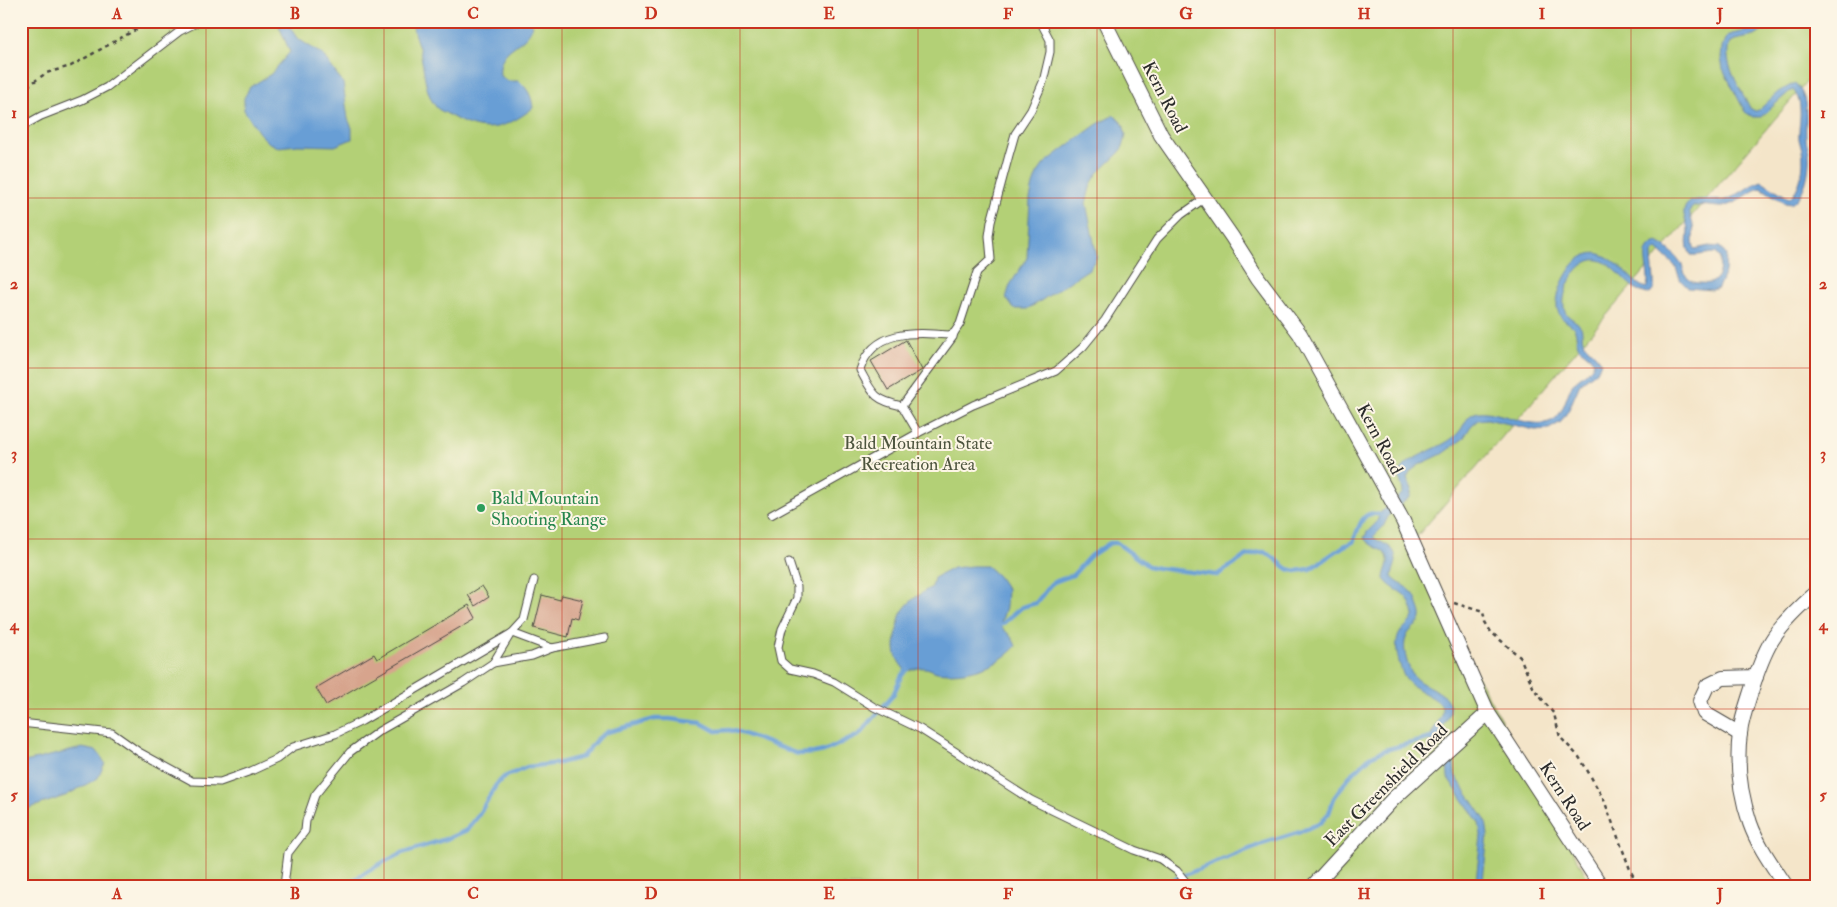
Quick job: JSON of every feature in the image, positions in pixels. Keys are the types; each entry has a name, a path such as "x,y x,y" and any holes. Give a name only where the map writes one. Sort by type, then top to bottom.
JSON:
{"street":[{"name":"Kern Road","path":"1104,21 1161,135 1258,278 1300,334 1403,521 1488,713 1601,886"},
{"path":"1786,886 1768,859 1751,826 1743,799 1740,734 1747,703 1756,677 1773,639 1791,615 1816,593"},
{"path":"1740,734 1704,714 1700,701 1707,686 1722,678 1756,677"},
{"name":"East Greenshield Road","path":"1313,886 1393,799 1488,713"}],"lane":[{"path":"21,127 41,116 82,100 107,87 180,31 200,21"},
{"path":"902,406 953,337 960,324 976,272 991,258 989,236 991,222 1015,134 1030,110 1043,82 1050,52 1050,40 1040,21"},
{"path":"772,515 918,433 974,405 1056,371 1083,347 1105,320 1157,238 1181,215 1205,198"},
{"path":"918,433 902,406 884,402 873,394 860,370 864,358 872,348 890,338 914,332 949,335 954,333"},
{"path":"789,562 797,586 797,598 782,629 778,647 781,661 790,669 813,674 834,682 874,707 920,729 1031,800 1134,850 1160,859 1177,872 1189,886"},
{"path":"21,723 112,733 139,752 192,781 220,782 251,772 277,759 293,747 335,734 362,721 512,633 524,620 534,580"},
{"path":"512,633 552,648"},
{"path":"493,663 512,633"},
{"path":"284,886 288,853 305,831 306,821 315,795 350,752 379,731 463,683 493,663 532,656 552,648 605,638"}],"path":[{"path":"21,91 46,73 71,66 151,21"},
{"path":"1438,598 1483,612 1485,622 1491,632 1520,657 1534,688 1554,714 1560,737 1579,757 1604,800 1638,886"}],"green space":[{"name":"Bald Mountain State Recreation Area","path":"21,21 1816,21 1816,71 1407,548 1592,886 21,886"}],"water":[{"path":"422,21 529,21 533,25 529,33 503,58 500,66 500,76 508,81 519,81 531,96 533,108 512,122 502,126 482,128 472,126 437,108 429,95 413,26"},
{"path":"1767,21 1778,21 1755,36 1735,40 1730,43 1728,59 1738,85 1750,108 1755,111 1759,110 1778,92 1795,83 1800,89 1806,108 1806,139 1809,159 1808,174 1800,195 1791,204 1785,203 1761,188 1723,207 1695,206 1692,208 1690,213 1695,249 1709,246 1720,247 1726,255 1725,272 1718,288 1712,290 1688,288 1681,281 1675,266 1657,249 1652,254 1654,290 1648,294 1635,289 1614,269 1602,261 1586,262 1579,268 1568,285 1565,294 1565,311 1581,327 1584,342 1601,362 1598,370 1580,384 1561,422 1549,429 1535,430 1487,419 1478,420 1471,426 1463,439 1442,454 1411,471 1407,478 1412,489 1410,497 1390,513 1383,527 1373,537 1394,551 1396,560 1392,577 1414,594 1421,613 1420,621 1408,633 1405,642 1405,655 1411,672 1419,681 1443,695 1450,707 1449,716 1441,729 1440,742 1436,746 1430,740 1432,732 1441,716 1442,708 1436,700 1418,690 1407,680 1403,674 1398,656 1398,637 1413,617 1412,608 1405,595 1384,579 1388,561 1385,553 1364,538 1376,523 1381,512 1403,493 1400,477 1405,465 1452,439 1474,413 1487,412 1539,423 1548,422 1559,415 1573,384 1590,369 1594,362 1578,346 1575,330 1561,317 1557,308 1560,288 1573,265 1579,259 1593,253 1607,257 1620,266 1641,286 1646,288 1648,282 1647,250 1657,242 1676,257 1681,263 1686,276 1691,281 1698,283 1712,282 1719,273 1720,258 1716,253 1691,255 1687,245 1688,229 1684,213 1686,205 1695,200 1725,200 1762,181 1789,198 1797,189 1803,163 1799,139 1800,107 1797,95 1793,90 1789,92 1761,117 1753,117 1745,112 1723,69 1721,58 1725,39 1732,34 1753,30"},
{"path":"287,23 297,38 323,55 343,83 348,119 352,128 352,139 335,146 298,145 278,147 269,143 259,133 244,110 244,98 250,87 271,74 290,52 279,26"},
{"path":"1114,115 1123,124 1126,135 1124,144 1120,152 1098,173 1091,184 1086,203 1097,257 1089,269 1039,302 1027,309 1014,309 1006,298 1010,285 1027,258 1030,199 1037,174 1044,164 1062,150 1096,125"},
{"path":"987,566 998,576 1007,589 1006,607 1000,626 1012,637 1016,646 1009,653 990,665 969,671 947,673 937,672 928,668 918,668 906,671 901,666 895,650 902,612 915,598 932,587 934,578 953,568"},
{"path":"82,748 97,751 105,763 98,778 65,796 21,811 21,763"},
{"path":"1451,759 1454,763 1455,775 1486,821 1488,835 1483,880 1486,886 1477,886 1476,881 1481,835 1479,823 1448,778 1447,763"}],"building":[{"path":"906,340 922,370 888,390 871,361"},
{"path":"482,586 489,597 475,606 468,595"},
{"path":"542,595 560,600 562,595 583,600 578,620 572,618 568,637 534,628"},
{"path":"469,605 476,618 326,705 316,688 374,654 377,659"}],"waterway":[{"path":"994,627 1000,626 1022,607 1036,603 1050,585 1073,575 1090,556 1110,543 1117,543 1148,566 1158,568 1217,575 1246,556 1266,552 1288,569 1296,571 1310,569 1353,542 1359,526 1365,517 1369,514 1380,515"},
{"path":"344,886 402,853 449,838 467,830 478,816 496,785 504,777 527,767 559,763 582,757 597,739 607,732 655,719 670,719 701,723 716,731 729,730 741,733 798,754 824,751 859,735 893,695 902,675 909,668"},
{"path":"1157,886 1262,844 1300,832 1321,822 1329,813 1334,798 1349,777 1370,757 1385,750 1431,738"}],"place":[{"name":"Bald Mountain Shooting Range","path":"481,508"}]}
